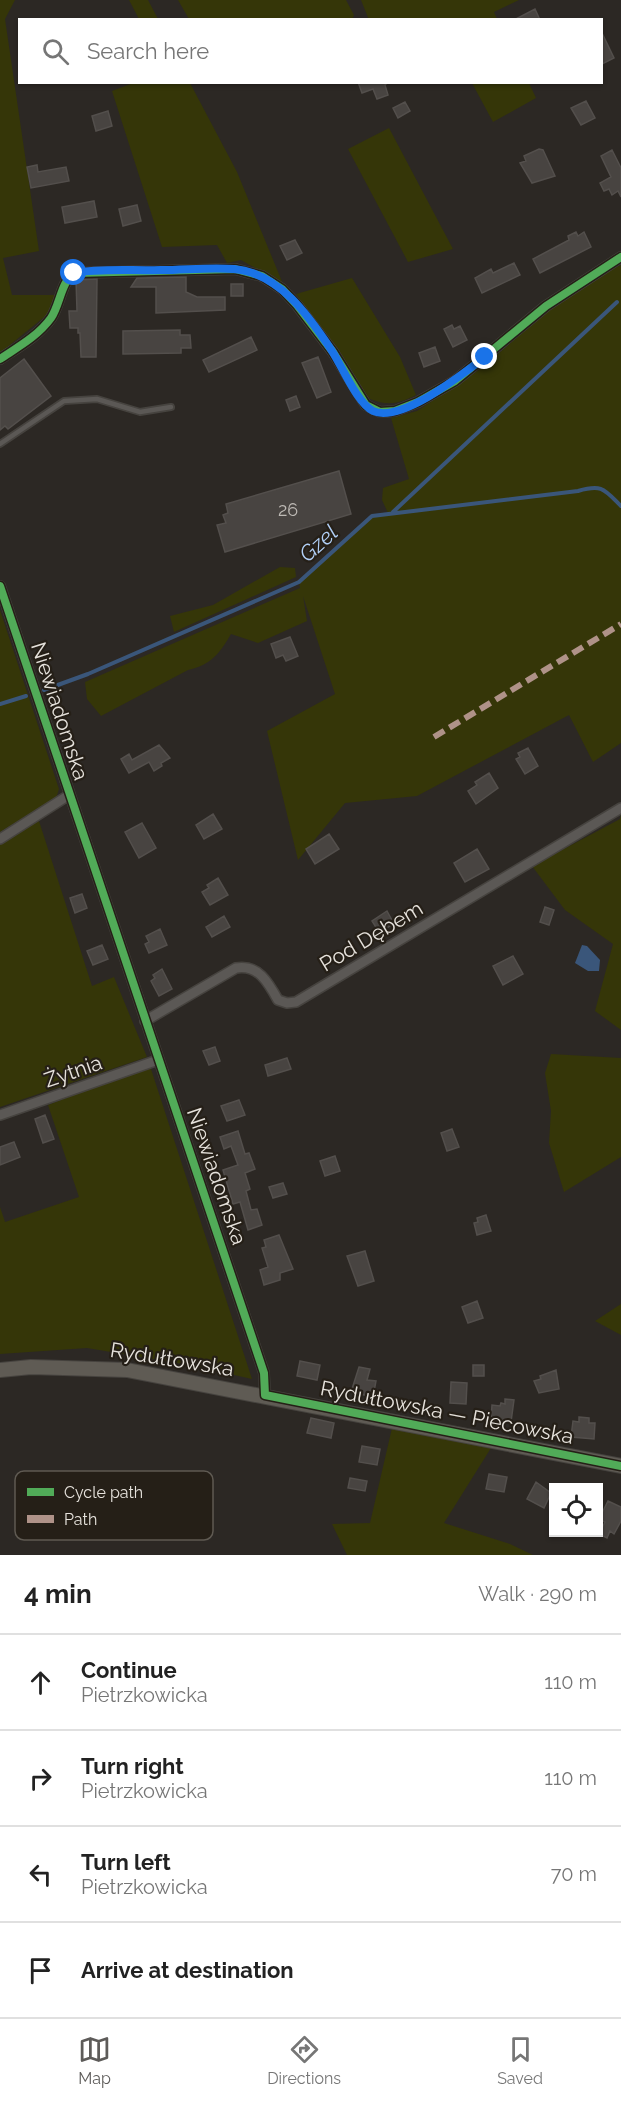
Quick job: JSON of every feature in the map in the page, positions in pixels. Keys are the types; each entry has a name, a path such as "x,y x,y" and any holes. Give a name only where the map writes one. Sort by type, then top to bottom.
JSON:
{"street":[{"path":"0,359 45,326 55,312 66,281 74,273 235,269 262,276 282,289 315,326 366,405 380,412 395,411 455,381 546,306 621,258"},
{"name":"Niewiadomska","path":"0,586 264,1373 265,1395"},
{"path":"0,839 69,795"},
{"name":"Pod Dębem","path":"145,1021 236,968 247,966 256,970 270,985 278,1000 287,1003 296,1002 621,808"},
{"name":"Żytnia","path":"0,1115 159,1060"},
{"name":"Rydułtowska","path":"0,1370 31,1367 127,1370 265,1395"},
{"name":"Rydułtowska — Piecowska","path":"265,1395 621,1466"}],"lane":[{"path":"0,444 56,404 64,401 97,399 141,412 171,407"}],"shaded area":[{"path":"0,0 15,0 5,19 39,251 3,258 12,295 55,295 48,314 0,353"},
{"path":"129,0 148,0 157,18 138,18"},
{"path":"178,0 346,0 354,15 353,18 188,18"},
{"path":"361,0 519,0 494,12 497,18 368,18"},
{"path":"130,84 191,84 237,172 283,284 241,260 227,263 217,245 162,247 112,91"},
{"path":"473,84 529,84 536,98 493,122"},
{"path":"389,128 453,249 408,262 348,149"},
{"path":"621,265 621,743 593,762 569,715 417,796 345,803 298,860 267,731 335,694 303,596 307,621 258,643 231,634 219,652 203,665 188,670 101,716 87,699 85,682 300,588 299,582 372,516 388,513 382,500 383,488 409,479 391,418 417,411 483,367 544,314 603,273"},
{"path":"352,278 400,357 416,395 393,403 382,403 370,399 296,294"},
{"path":"280,567 295,568 296,577 174,632 170,616 213,605"},
{"path":"0,610 59,789 56,798 0,832"},
{"path":"621,814 621,1030 595,1011 613,944 565,910 532,866 620,819"},
{"path":"39,821 92,986 114,977 147,1057 0,1107 0,840"},
{"path":"551,1054 621,1058 621,1157 564,1192 549,1143 551,1111 545,1073"},
{"path":"149,1063 252,1379 189,1365 87,1348 0,1354 0,1207 5,1222 79,1197 48,1105 113,1080"},
{"path":"621,1304 621,1335 595,1321"},
{"path":"392,1428 491,1448 444,1523 510,1544 533,1555 347,1555 332,1524 370,1523"}],"water":[{"path":"582,945 587,946 600,960 599,971 588,971 575,963"}],"building":[{"path":"535,9 539,18 518,18"},
{"path":"603,35 614,58 603,64"},
{"path":"359,84 386,84 388,95 377,99 373,89 362,93"},
{"path":"586,101 595,118 581,125 571,108"},
{"path":"405,102 410,111 398,118 393,108"},
{"path":"108,111 112,126 96,131 92,116"},
{"path":"539,149 543,150 555,176 532,183 520,163 526,161 524,156"},
{"path":"612,150 621,168 621,197 618,191 612,195 609,189 604,191 600,183 611,177 601,156"},
{"path":"37,165 38,172 66,167 69,181 31,188 27,167"},
{"path":"94,201 97,217 65,223 62,207"},
{"path":"137,205 141,221 123,226 119,209"},
{"path":"576,232 578,236 584,232 591,247 540,273 533,259 569,240 568,236"},
{"path":"295,240 302,253 287,260 280,246"},
{"path":"514,263 520,275 482,293 475,278 491,269 493,273"},
{"path":"186,277 186,292 197,297 225,297 225,310 156,313 156,287 131,287 137,278"},
{"path":"97,279 96,357 81,357 80,333 78,333 78,328 70,328 69,311 77,311 76,280"},
{"path":"231,284 243,284 243,296 231,296"},
{"path":"452,325 454,329 460,326 467,340 453,347 444,329"},
{"path":"180,330 180,335 190,335 191,348 181,348 181,353 123,354 123,331"},
{"path":"251,337 257,350 209,372 203,360"},
{"path":"435,347 440,361 424,367 419,353"},
{"path":"318,357 331,392 317,398 302,363"},
{"path":"24,359 51,396 8,429 5,426 0,430 0,378"},
{"path":"296,396 300,407 290,411 286,400"},
{"path":"339,471 351,514 225,552 217,525 226,523 223,515 228,513 226,504"},
{"path":"290,637 298,656 286,661 283,655 276,658 271,644"},
{"path":"159,745 170,758 161,763 162,766 154,771 149,762 129,773 121,759 129,754 132,760"},
{"path":"528,748 538,766 525,774 516,759 520,757 518,753"},
{"path":"489,773 498,788 476,804 468,791 477,785 475,782"},
{"path":"213,814 222,829 204,839 196,825"},
{"path":"142,823 156,848 139,858 125,832"},
{"path":"329,834 339,849 315,864 306,849"},
{"path":"477,849 489,869 465,882 454,863"},
{"path":"218,878 228,895 210,905 202,892 209,888 207,885"},
{"path":"82,894 87,908 75,913 70,898"},
{"path":"545,907 554,910 549,925 540,922"},
{"path":"387,911 394,924 379,932 372,921"},
{"path":"224,916 230,927 212,937 206,927"},
{"path":"160,929 167,945 149,953 145,944 149,942 146,936"},
{"path":"102,945 108,959 93,965 87,951"},
{"path":"513,956 523,974 503,985 493,966"},
{"path":"162,969 172,989 159,996 151,981 155,978 153,975"},
{"path":"215,1047 220,1061 209,1065 203,1051"},
{"path":"287,1058 291,1069 268,1076 265,1065"},
{"path":"239,1100 245,1115 227,1121 221,1106"},
{"path":"45,1115 54,1139 43,1143 35,1119"},
{"path":"452,1129 459,1147 447,1151 441,1133"},
{"path":"238,1131 245,1154 249,1153 255,1169 245,1173 250,1189 246,1191 251,1210 257,1209 262,1225 248,1230 240,1202 233,1204 223,1170 238,1165 231,1146 224,1149 220,1137"},
{"path":"14,1142 20,1157 0,1165 0,1147"},
{"path":"335,1156 340,1171 325,1176 320,1161"},
{"path":"283,1183 287,1194 273,1198 269,1187"},
{"path":"486,1215 491,1231 477,1235 474,1223 478,1222 477,1218"},
{"path":"279,1235 293,1269 280,1273 280,1280 264,1285 260,1270 268,1267 262,1248 266,1247 264,1240"},
{"path":"365,1251 374,1281 358,1286 347,1256"},
{"path":"477,1301 483,1318 468,1323 462,1307"},
{"path":"300,1361 320,1365 317,1380 297,1376"},
{"path":"473,1365 484,1365 484,1376 473,1376"},
{"path":"359,1367 370,1369 367,1380 376,1381 373,1397 351,1392"},
{"path":"556,1370 559,1389 539,1393 534,1381"},
{"path":"451,1382 467,1383 466,1404 450,1403"},
{"path":"505,1399 514,1400 511,1422 491,1419 492,1405 505,1404"},
{"path":"579,1417 589,1418 589,1423 595,1423 594,1439 571,1437 573,1421 579,1422"},
{"path":"311,1418 334,1423 331,1438 307,1433"},
{"path":"362,1446 380,1449 377,1465 359,1462"},
{"path":"489,1474 507,1477 504,1492 486,1489"},
{"path":"350,1478 367,1481 365,1491 348,1488"},
{"path":"536,1482 549,1492 544,1508 527,1499"},
{"path":"608,1501 621,1507 621,1521 614,1534 610,1531 607,1538 603,1536 605,1522 603,1511"}],"waterway":[{"path":"393,512 617,302"},
{"name":"Gzel","path":"44,690 88,674 299,582 372,516 592,488 606,492 621,506"},
{"name":"Gzel","path":"0,704 26,696"}],"marked path":[{"path":"434,737 621,624"}],"cycle path":[{"path":"0,359 27,341 46,324 54,313 66,282 74,273 235,269 262,276 282,289 333,352 366,405 380,412 395,411 418,402 455,381 546,306 621,257"},
{"path":"0,586 264,1373 265,1395 621,1466"}],"route":[{"path":"74,273 235,269 262,276 282,289 315,326 356,391 373,411 395,411 418,402 455,381 485,357"}]}
